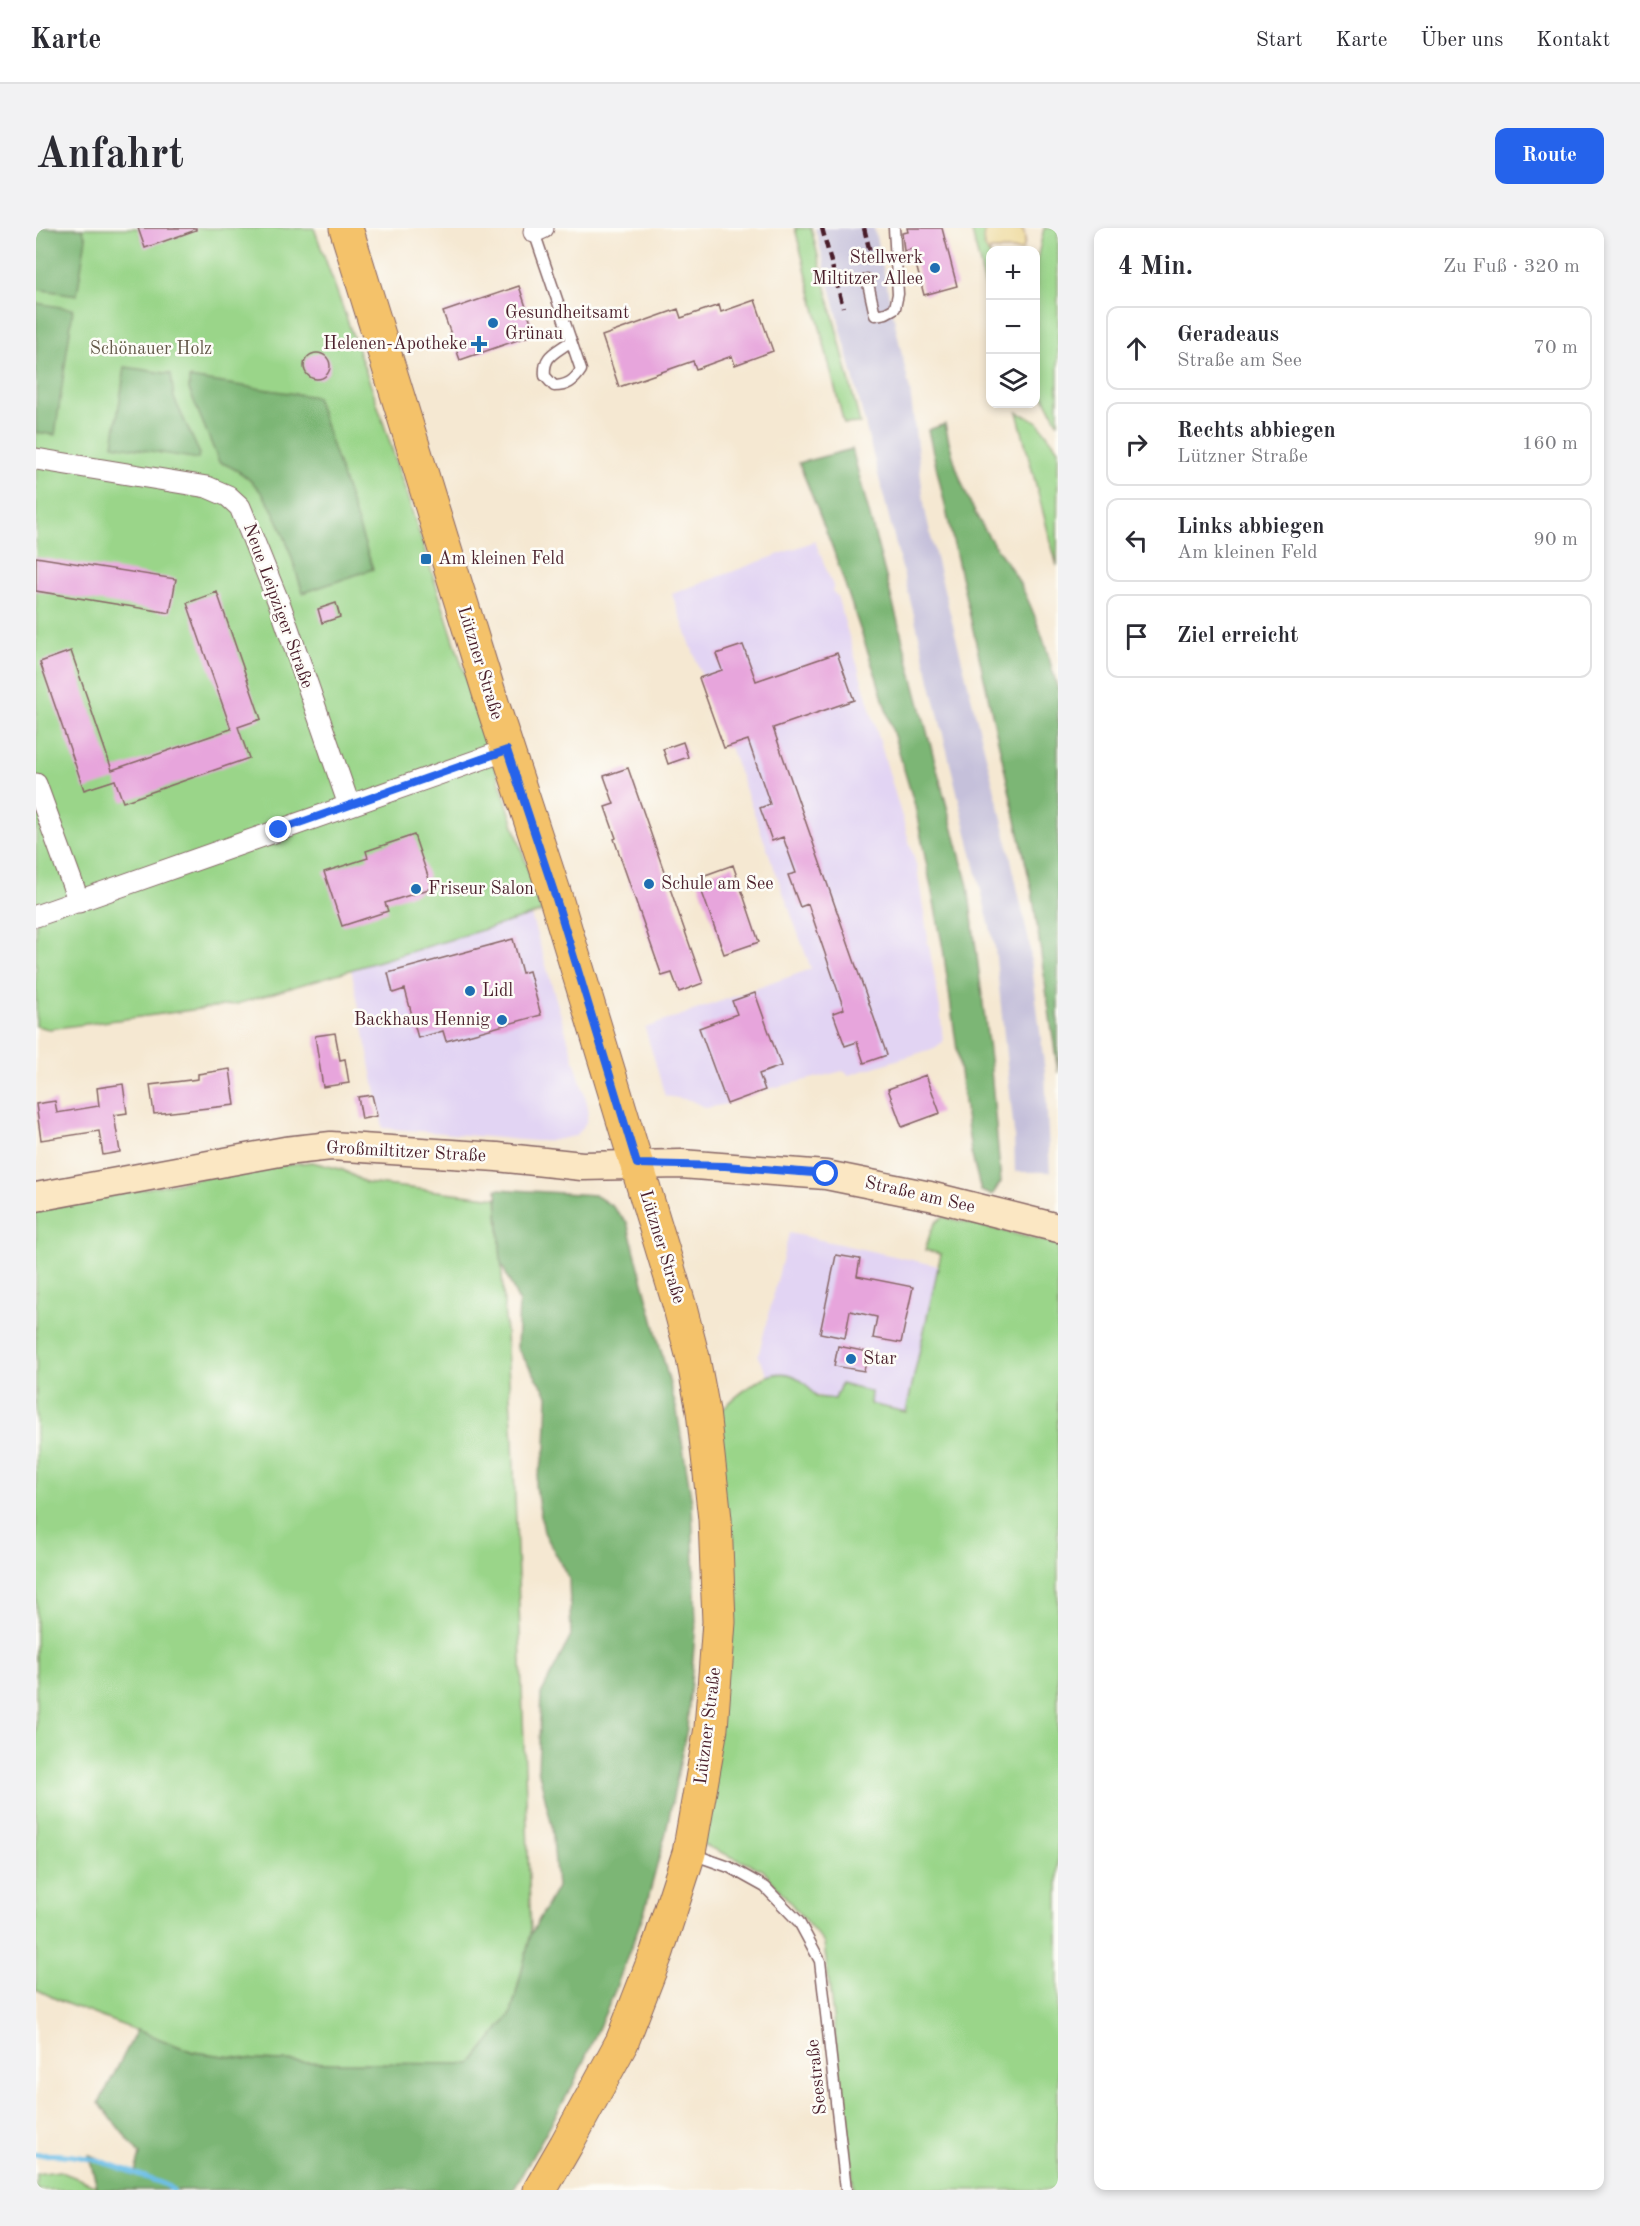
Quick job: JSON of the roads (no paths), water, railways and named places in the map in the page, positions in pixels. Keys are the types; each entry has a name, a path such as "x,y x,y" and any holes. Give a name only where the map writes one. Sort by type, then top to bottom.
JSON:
{"main road":[{"name":"Lützner Straße","path":"346,228 507,750 560,912 679,1304 693,1358 703,1411 715,1519 719,1622 716,1669 711,1728 689,1853 657,1952 622,2042 540,2190"}],"street":[{"name":"Neue Leipziger Straße","path":"36,459 207,487 228,496 240,507 280,608 349,805"},
{"path":"36,916 507,750"},
{"path":"36,784 79,902"},
{"name":"Großmiltitzer Straße","path":"36,1197 285,1151 332,1146 497,1157 582,1166 637,1164"},
{"name":"Straße am See","path":"637,1164 725,1166 826,1174 930,1196 1058,1228"}],"lane":[{"path":"867,279 875,315 895,308 898,294 894,228"},
{"path":"539,230 571,341"},
{"name":"Seestraße","path":"689,1853 729,1867 765,1887 799,1922 820,1961 846,2190"}],"waterway":[{"path":"36,2155 54,2154 87,2158 118,2167 166,2185 173,2190"}],"railway":[{"path":"822,228 843,307"},
{"path":"864,228 871,256"}],"place":[{"name":"Stellwerk Miltitzer Allee","path":"935,268"},
{"name":"Gesundheitsamt Grünau","path":"493,323"},
{"name":"Helenen-Apotheke","path":"479,344"},
{"name":"Am kleinen Feld","path":"426,559"},
{"name":"Schule am See","path":"649,884"},
{"name":"Friseur Salon","path":"416,889"},
{"name":"Lidl","path":"470,991"},
{"name":"Backhaus Hennig","path":"502,1020"},
{"name":"Star","path":"851,1359"}],"park label":[{"name":"Schönauer Holz","path":"151,349"}]}
